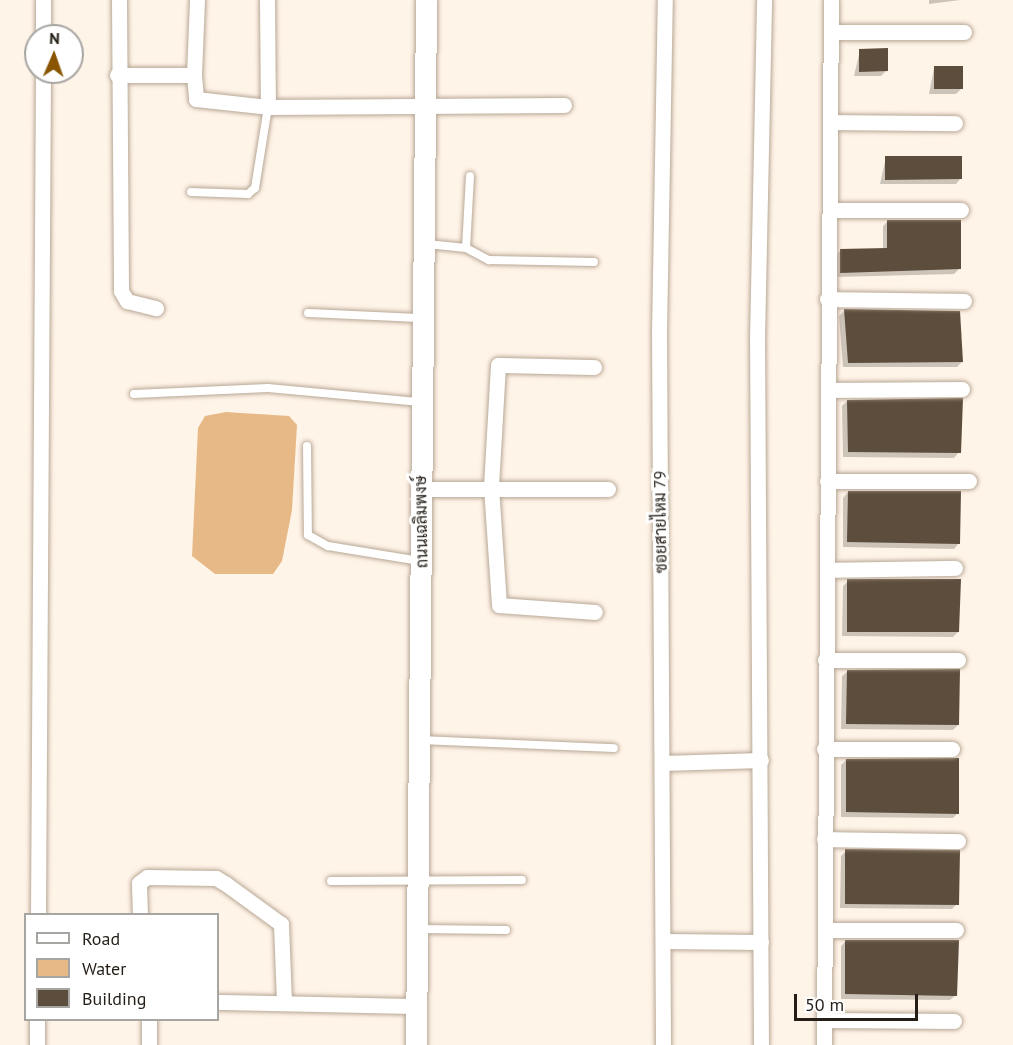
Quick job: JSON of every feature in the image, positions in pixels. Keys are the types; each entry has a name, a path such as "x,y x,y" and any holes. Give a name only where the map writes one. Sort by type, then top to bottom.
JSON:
{"main road":[{"name":"ถนนเฉลิมพงษ์","path":"416,1045 422,561 420,318 422,108 428,3"}],"street":[{"path":"43,0 43,24"},
{"path":"119,0 117,75 120,291 127,301 156,308"},
{"path":"197,0 194,75 196,99 268,107 422,108 564,105"},
{"path":"267,0 268,107"},
{"name":"ซอยสายไหม 79","path":"663,1045 663,763 658,333 665,0"},
{"path":"760,1045 761,760 757,339 764,0"},
{"path":"824,1045 824,749 831,0"},
{"path":"831,32 964,32"},
{"path":"117,75 194,75"},
{"path":"38,913 43,84"},
{"path":"830,122 956,123"},
{"path":"830,210 961,210"},
{"path":"828,299 964,301"},
{"path":"594,367 498,365 491,487 499,605 595,612"},
{"path":"828,390 962,389"},
{"path":"827,481 969,480"},
{"path":"420,489 491,487 608,489"},
{"path":"827,570 955,568"},
{"path":"825,660 958,660"},
{"path":"824,749 952,749"},
{"path":"663,763 761,760"},
{"path":"824,839 958,841"},
{"path":"140,913 139,883 147,877 226,884 281,924 284,1002"},
{"path":"825,930 956,930"},
{"path":"663,941 761,942"},
{"path":"219,1002 417,1006"},
{"path":"825,1020 954,1021"},
{"path":"37,1021 37,1045"},
{"path":"149,1021 149,1045"}],"lane":[{"path":"190,192 248,194 255,188 268,107"},
{"path":"466,248 470,176"},
{"path":"422,244 466,248 489,260 594,262"},
{"path":"308,313 420,318"},
{"path":"134,394 268,388 420,402"},
{"path":"307,446 308,535 328,546 422,561"},
{"path":"420,740 614,748"},
{"path":"331,881 522,880"},
{"path":"417,929 506,930"}],"water":[{"path":"226,412 289,416 297,425 292,510 282,561 273,574 215,574 192,556 198,428 205,416"}],"building":[{"path":"888,48 888,71 859,72 859,49"},
{"path":"934,66 963,66 963,89 934,89"},
{"path":"885,156 962,156 962,179 885,180"},
{"path":"887,220 961,220 961,269 840,273 840,249 887,248"},
{"path":"844,309 960,311 963,362 848,363"},
{"path":"963,398 961,453 848,452 847,400"},
{"path":"848,491 961,491 960,544 847,542"},
{"path":"847,579 961,579 959,632 847,632"},
{"path":"960,669 959,725 846,724 847,670"},
{"path":"959,758 959,814 846,812 846,759"},
{"path":"845,849 960,850 959,905 845,904"},
{"path":"845,940 959,940 957,996 845,994"}]}
